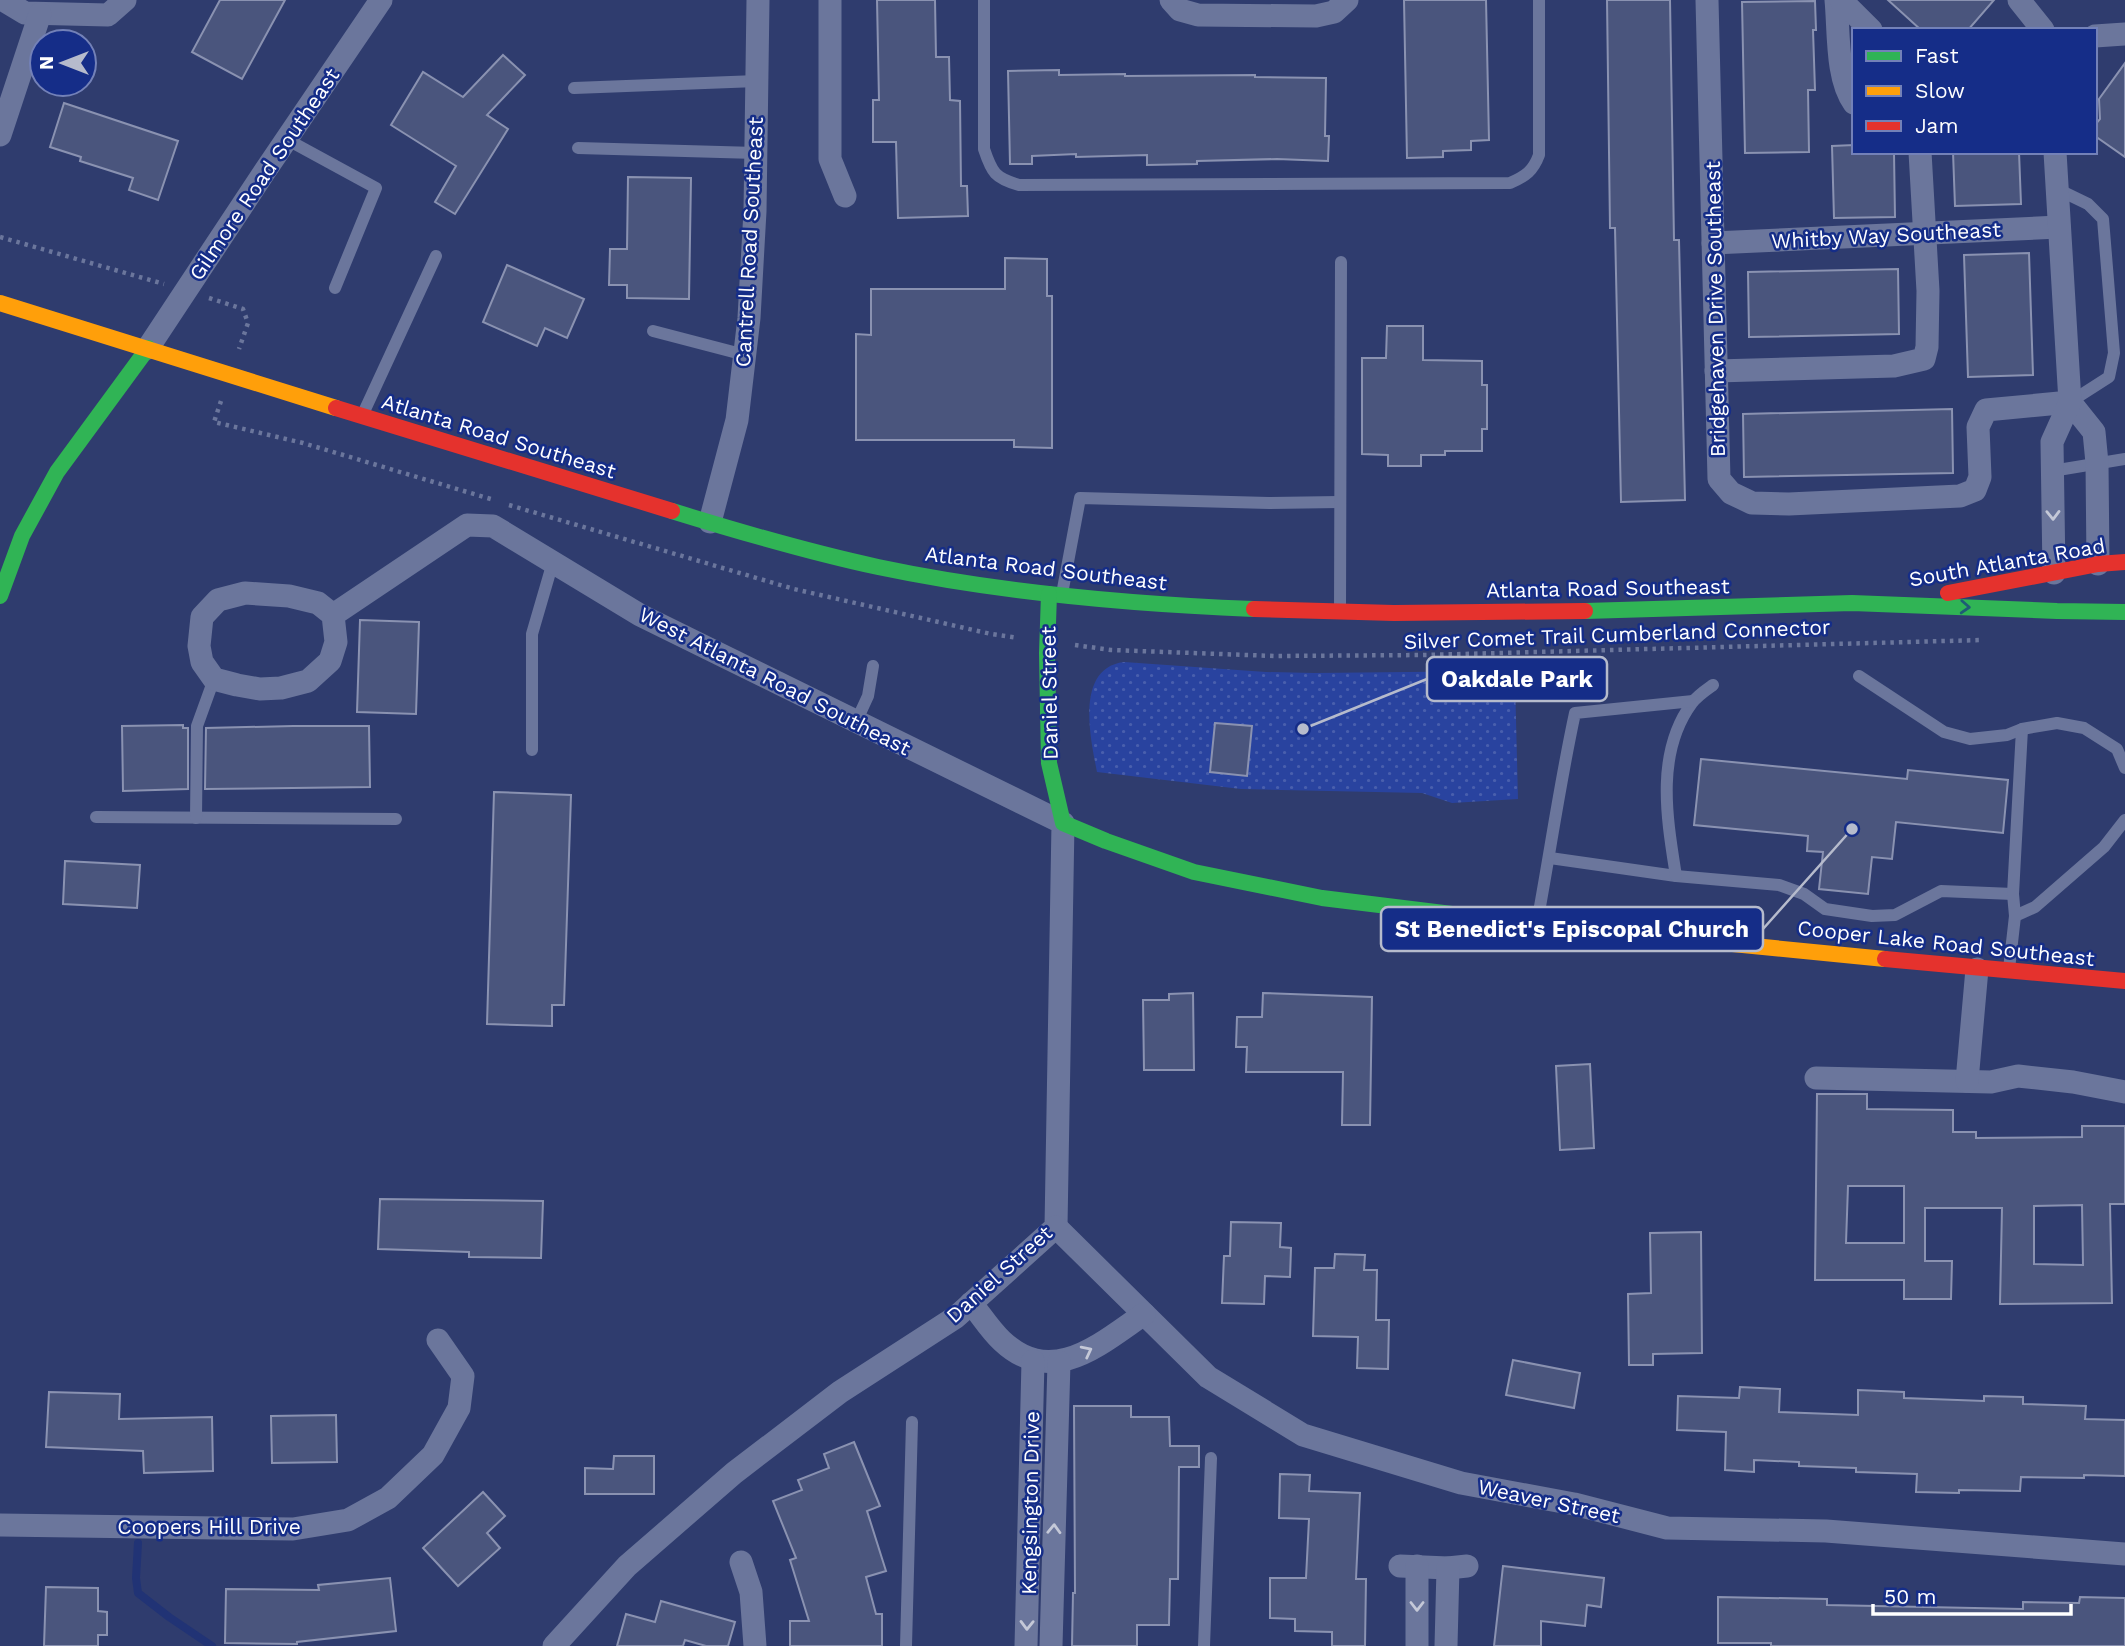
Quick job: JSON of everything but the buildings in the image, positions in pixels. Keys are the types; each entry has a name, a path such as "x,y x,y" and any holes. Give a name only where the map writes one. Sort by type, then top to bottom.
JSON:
{"main road":[{"name":"Atlanta Road Southeast","path":"0,303 710,522 863,563 1055,595 1224,608 1425,613 1897,603 2077,613 2125,612"},
{"path":"0,596 22,536 57,472 148,348"},
{"name":"South Atlanta Road","path":"1897,603 2098,564 2125,562"},
{"name":"Daniel Street","path":"1055,595 1046,653 1049,763 1063,823"},
{"name":"Cooper Lake Road Southeast","path":"1063,823 1194,872 1322,898 1537,924 1977,969 2125,981"}],"street":[{"path":"3,0 26,13 40,15 108,15 125,0"},
{"name":"Gilmore Road Southeast","path":"148,348 286,139 382,0"},
{"name":"Cantrell Road Southeast","path":"710,522 737,420 749,317 756,153 758,0"},
{"path":"830,0 830,159 845,196"},
{"path":"1171,0 1180,10 1198,15 1303,16 1334,12 1347,0"},
{"name":"Bridgehaven Drive Southeast","path":"1707,0 1719,479 1731,493 1752,503 1789,504 1960,496 1975,490 1980,477 1978,427 1986,410 2070,402"},
{"path":"1838,0 1869,28"},
{"path":"1838,0 1842,73 1847,94 1852,100"},
{"path":"2019,0 2041,28"},
{"path":"0,135 40,15"},
{"path":"2097,36 2125,34"},
{"path":"1716,372 1894,366 1924,359 1927,347 1928,291 1920,154"},
{"path":"2054,573 2052,442 2070,402 2055,154"},
{"name":"Whitby Way Southeast","path":"1713,243 2059,227"},
{"path":"2070,402 2094,432 2098,564"},
{"name":"West Atlanta Road Southeast","path":"333,615 467,525 493,526 640,615 1063,823"},
{"path":"245,593 289,596 318,603 333,615 336,642 330,661 308,681 281,688 260,689 237,685 214,679 202,662 199,646 202,617 218,600 245,593"},
{"name":"Daniel Street","path":"554,1646 627,1566 734,1473 840,1392 956,1317 1056,1227 1063,823"},
{"path":"1967,1081 1977,969"},
{"path":"1816,1078 1991,1082 2018,1076 2073,1082 2125,1092"},
{"name":"Weaver Street","path":"1056,1227 1208,1377 1303,1435 1461,1483 1574,1504 1667,1528 1826,1531 2125,1554"},
{"path":"971,1303 1002,1342 1033,1361 1059,1362 1095,1348 1144,1314"},
{"name":"Coopers Hill Drive","path":"0,1525 293,1529 348,1520 388,1498 433,1455 459,1408 463,1376 438,1340"},
{"name":"Kengsington Drive","path":"1027,1646 1033,1361"},
{"name":"Kengsington Drive","path":"1051,1646 1059,1362"},
{"path":"741,1562 751,1592 755,1646"},
{"path":"1417,1646 1408,1566 1457,1567 1446,1646"}],"lane":[{"path":"984,0 984,149 990,167 1002,180 1019,186 1510,183 1524,177 1534,168 1539,155 1539,0"},
{"path":"575,88 757,81"},
{"path":"286,139 376,188 335,288"},
{"path":"578,148 756,153"},
{"path":"2056,188 2088,204 2103,219 2110,289 2114,353 2109,377 2070,402"},
{"path":"362,416 436,256"},
{"path":"1340,611 1341,262"},
{"path":"653,331 744,355"},
{"path":"2052,471 2125,459"},
{"path":"1055,595 1080,498 1339,502"},
{"path":"532,750 532,634 553,562"},
{"path":"856,722 868,696 873,666"},
{"path":"1859,676 1944,732 1970,739 2007,735 2022,729 2057,723 2084,728 2117,749 2125,768"},
{"path":"196,818 197,726 214,679"},
{"path":"1676,876 1666,795 1671,751 1679,725 1693,701 1713,685"},
{"path":"1537,924 1550,858 1559,788 1575,713 1693,701"},
{"path":"2009,972 2015,916 2013,894 2022,729"},
{"path":"96,817 396,819"},
{"path":"2015,916 2035,907 2104,847 2125,820"},
{"path":"1550,858 1676,876 1779,885 1804,894 1825,909 1872,916 1895,915 1941,891 2013,894"},
{"path":"906,1646 912,1422"},
{"path":"1204,1646 1211,1458"}],"path":[{"name":"Silver Comet Trail Cumberland Connector","path":"1111,650 1275,656 1411,655 1986,640"}],"shaded area":[{"path":"1124,662 1266,672 1505,671 1515,680 1518,799 1452,803 1422,793 1241,789 1097,772 1090,725 1092,691 1098,677 1108,667"}],"waterway":[{"path":"138,1543 138,1593 212,1646"}],"traffic: fast":[{"path":"0,596 22,536 57,472 148,348"},
{"path":"672,511 852,561 971,584 1065,596 1254,609"},
{"path":"1049,594 1049,763 1063,823 1194,872 1322,898 1550,926"},
{"path":"1585,611 1852,603 2125,612"}],"traffic: slow":[{"path":"0,303 336,408"},
{"path":"1550,926 1885,959"}],"traffic: jam":[{"path":"336,408 672,511"},
{"path":"1948,593 2098,564 2125,562"},
{"path":"1254,609 1394,613 1585,611"},
{"path":"1885,959 2125,981"}],"place":[{"name":"Oakdale Park","path":"1303,729"},
{"name":"St Benedict's Episcopal Church","path":"1852,829"}]}
